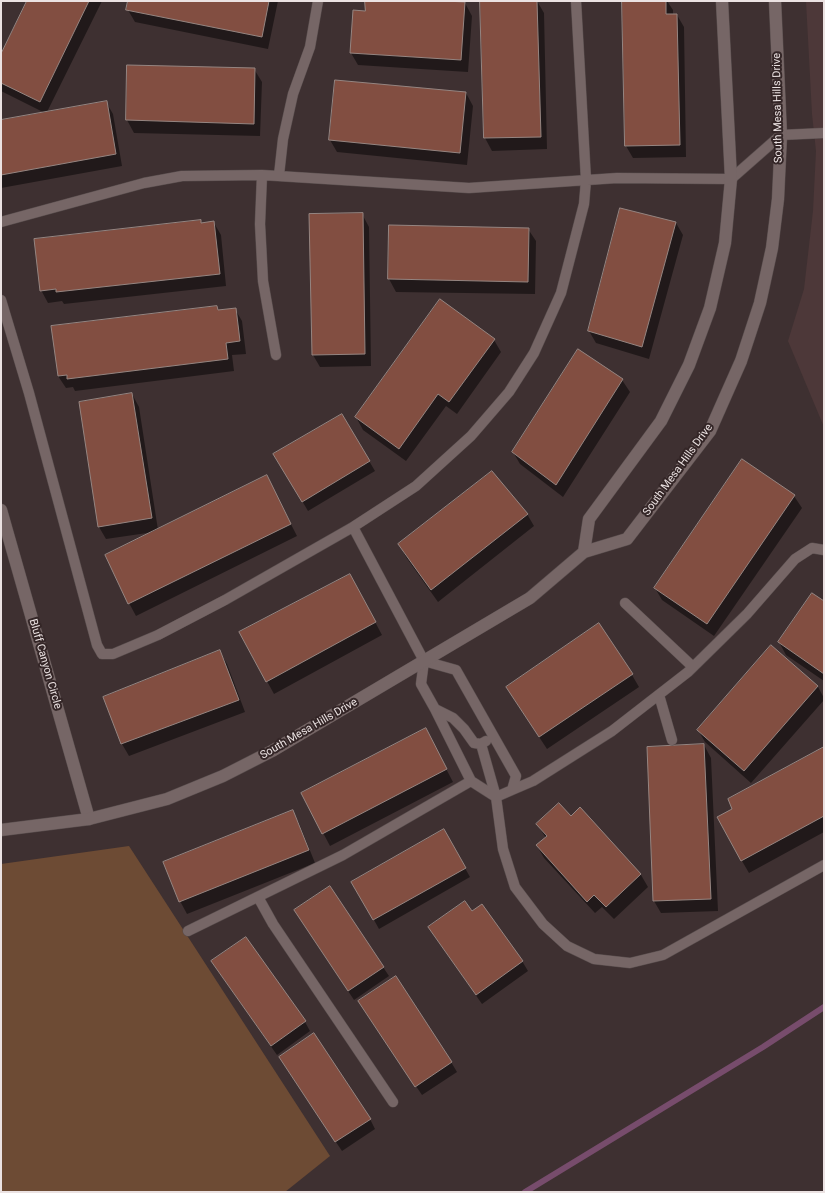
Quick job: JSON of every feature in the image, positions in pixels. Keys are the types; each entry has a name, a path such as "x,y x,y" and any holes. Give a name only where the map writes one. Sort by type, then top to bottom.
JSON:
{"street":[{"path":"584,552 589,519 661,421 689,365 710,308 725,243 731,179 722,1"},
{"name":"South Mesa Hills Drive","path":"1,830 89,819 167,799 223,776 272,751 530,598 584,552 627,539 710,431 741,361 760,304 772,248 778,199 781,135 775,1"},
{"name":"Bluff Canyon Circle","path":"1,510 89,819"}],"lane":[{"path":"279,176 283,139 293,94 310,47 318,1"},
{"path":"1,300 29,393 97,645 102,654 112,654 158,635 225,600 353,527 416,486 471,436 508,392 534,353 561,293 584,204 586,180 576,1"},
{"path":"1,222 144,182 182,176 262,175 468,188 617,178 731,179 781,135 824,133"},
{"path":"262,175 260,224 263,281 276,355"},
{"path":"353,527 424,661 421,684 471,781 496,797"},
{"path":"496,797 533,781 612,731 688,672 747,614 795,558 812,548 824,550"},
{"path":"625,603 693,667"},
{"path":"424,661 456,670 516,776 512,790"},
{"path":"659,695 672,740"},
{"path":"435,709 453,718 464,729 474,743 481,744 494,736"},
{"path":"481,744 496,797 503,849 515,887 543,924 567,946 594,959 630,963 664,955 824,865"},
{"path":"188,931 343,855 471,781"},
{"path":"258,897 273,924 393,1102"}],"shaded area":[{"path":"806,1 824,1 824,427 788,341 804,289 813,211 816,151 812,114"},
{"path":"129,846 330,1156 285,1192 1,1192 1,864"}],"building":[{"path":"27,1 89,1 40,102 1,83 1,54"},
{"path":"128,1 269,1 262,37 126,10"},
{"path":"365,1 465,2 461,60 350,53 353,10 365,11"},
{"path":"480,1 537,1 541,137 484,138"},
{"path":"622,1 666,1 666,14 677,14 680,145 625,146"},
{"path":"127,65 255,68 254,124 126,120"},
{"path":"335,80 466,92 460,153 329,140"},
{"path":"107,101 116,154 1,175 1,120"},
{"path":"620,208 676,222 642,347 588,331"},
{"path":"363,213 365,354 312,355 309,214"},
{"path":"201,220 201,223 214,221 220,274 56,292 56,289 40,291 34,239"},
{"path":"389,225 529,228 528,282 388,279"},
{"path":"440,299 495,339 449,402 438,394 399,449 355,417"},
{"path":"217,306 218,310 236,308 240,341 226,343 228,359 67,379 67,375 58,376 51,326"},
{"path":"578,349 623,379 556,485 512,452"},
{"path":"132,393 152,518 98,527 79,402"},
{"path":"342,414 370,461 302,502 273,454"},
{"path":"742,459 795,495 707,624 654,588"},
{"path":"492,471 528,514 431,590 398,544"},
{"path":"267,475 291,524 128,604 105,555"},
{"path":"350,574 376,622 266,682 239,632"},
{"path":"812,593 824,601 824,674 778,642"},
{"path":"599,623 633,674 539,737 506,687"},
{"path":"771,645 818,686 744,771 697,730"},
{"path":"220,650 239,700 121,744 103,697"},
{"path":"426,728 447,769 322,834 301,793"},
{"path":"704,744 711,899 653,901 647,747"},
{"path":"824,747 824,816 741,861 717,817 732,809 728,799"},
{"path":"559,803 571,816 580,807 641,874 606,907 594,895 587,902 536,845 547,836 536,824"},
{"path":"293,810 309,850 179,902 163,862"},
{"path":"444,829 466,868 373,920 351,882"},
{"path":"330,886 384,967 348,991 294,910"},
{"path":"465,901 472,911 482,904 523,961 476,995 428,927"},
{"path":"246,937 306,1021 271,1046 211,961"},
{"path":"396,976 452,1062 415,1087 358,1001"},
{"path":"314,1033 371,1119 335,1142 279,1057"}],"waterway":[{"path":"525,1192 763,1047 824,1007"}]}
